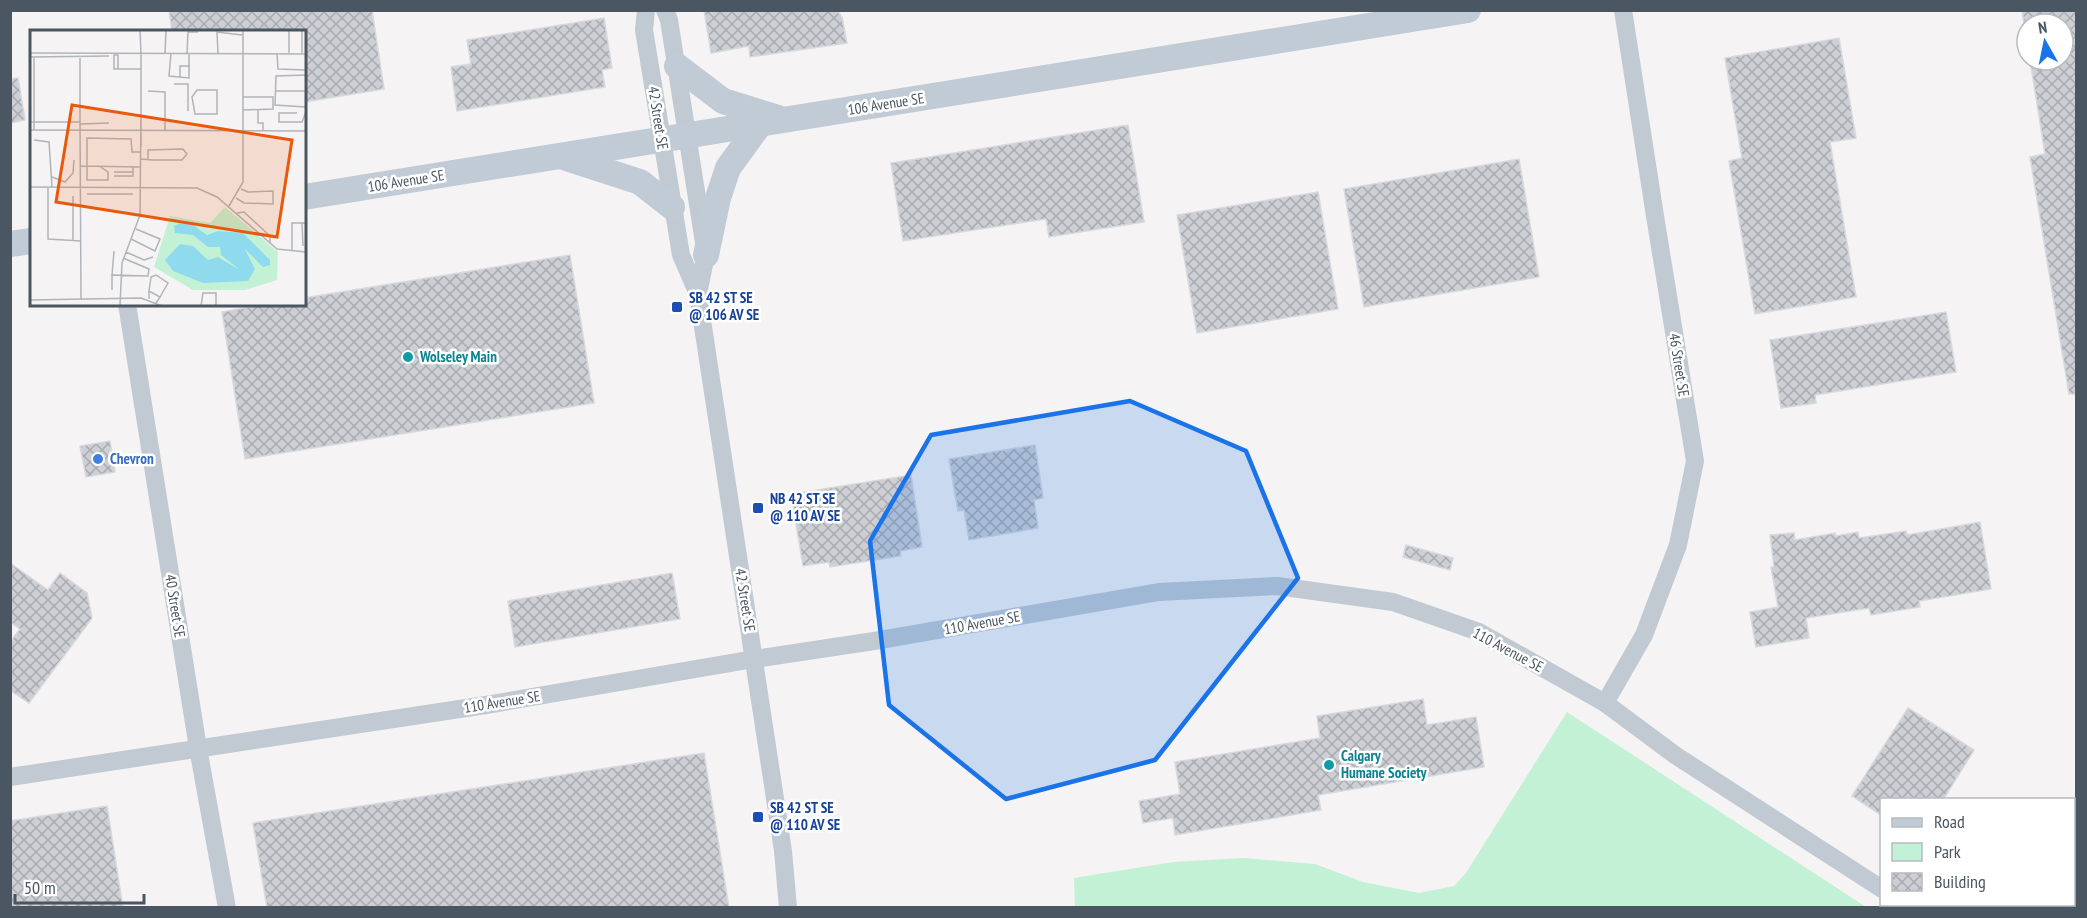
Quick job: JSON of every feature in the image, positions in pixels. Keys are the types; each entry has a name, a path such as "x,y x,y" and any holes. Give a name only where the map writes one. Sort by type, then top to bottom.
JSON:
{"street":[{"name":"42 Street SE","path":"646,10 644,30 672,207 681,255 698,294 783,851 788,908"},
{"name":"42 Street SE","path":"665,10 669,20 677,66 706,255 698,294"},
{"name":"106 Avenue SE","path":"306,197 1468,10"},
{"name":"46 Street SE","path":"1605,703 1644,635 1678,545 1695,461 1623,10"},
{"path":"677,66 723,101 772,122 728,168 718,198 706,255"},
{"path":"560,156 640,182 672,207"},
{"path":"10,244 30,241"},
{"name":"40 Street SE","path":"127,306 198,748 227,908"},
{"name":"110 Avenue SE","path":"10,777 486,705 1158,592 1277,586 1393,602 1479,633 1605,703 1675,755 1880,888"}],"highlighted area":[{"path":"1130,401 1246,451 1298,578 1155,760 1006,799 889,705 870,541 931,435"}],"green space":[{"path":"1567,712 1866,907 1075,907 1074,878 1173,862 1243,858 1315,864 1363,882 1419,893 1454,886 1466,873"}],"building":[{"path":"169,10 372,10 384,89 306,102 306,30 172,30"},
{"path":"704,10 837,10 842,17 847,43 750,57 749,46 711,53"},
{"path":"2022,10 2076,10 2076,394 2069,394 2030,157 2045,154 2032,72 2075,72 2075,12 2022,12"},
{"path":"604,18 612,68 602,70 605,87 457,111 451,67 471,64 467,40"},
{"path":"1839,38 1856,138 1830,142 1856,297 1755,314 1729,161 1742,158 1725,58"},
{"path":"18,78 25,120 10,123 10,79"},
{"path":"1128,125 1144,222 1049,237 1046,219 903,241 891,163"},
{"path":"1519,159 1539,277 1364,307 1344,189"},
{"path":"1318,192 1338,309 1197,333 1177,215"},
{"name":"Wolseley Main","path":"570,255 594,403 245,459 222,312 255,306 306,306 306,298"},
{"path":"1946,312 1956,372 1815,395 1816,403 1781,408 1770,340"},
{"name":"Chevron","path":"110,441 115,472 86,477 80,446"},
{"path":"1035,445 1043,498 1034,500 1038,528 969,540 964,510 958,511 949,459"},
{"path":"911,475 922,547 900,551 901,556 830,567 829,562 803,566 791,494"},
{"path":"1980,522 1991,589 1919,601 1920,607 1871,615 1869,608 1806,618 1809,638 1756,647 1750,612 1778,607 1771,567 1774,567 1770,535 1794,533 1795,540 1835,533 1836,536 1858,532 1859,538 1906,531 1907,535"},
{"path":"1406,545 1453,558 1450,570 1403,557"},
{"path":"10,563 48,590 60,573 87,593 92,618 29,703 10,690 10,642 20,629 10,622"},
{"path":"672,573 680,619 515,647 508,601"},
{"name":"Calgary Humane Society","path":"1423,699 1427,725 1476,717 1484,767 1318,795 1321,810 1175,835 1173,818 1143,823 1139,801 1180,794 1175,762 1320,738 1317,716"},
{"path":"1908,708 1974,750 1944,798 1880,798 1880,814 1852,796"},
{"path":"704,753 729,908 267,908 253,823"},
{"path":"107,806 123,908 10,908 10,821"}],"place":[{"name":"SB 42 ST SE @ 106 AV SE","path":"677,307"},
{"name":"Wolseley Main","path":"408,357"},
{"name":"Chevron","path":"98,459"},
{"name":"NB 42 ST SE @ 110 AV SE","path":"758,508"},
{"name":"Calgary Humane Society","path":"1329,765"},
{"name":"SB 42 ST SE @ 110 AV SE","path":"758,817"}]}
